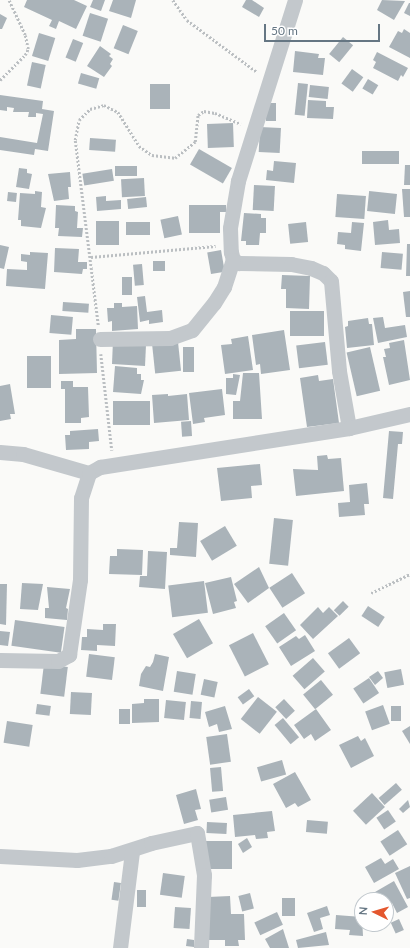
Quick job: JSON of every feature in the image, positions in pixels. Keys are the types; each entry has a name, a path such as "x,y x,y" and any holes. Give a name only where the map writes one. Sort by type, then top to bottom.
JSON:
{"street":[{"path":"100,339 170,338 192,330 214,304 224,287 233,260 230,228 238,181 256,130 296,0"},
{"path":"233,260 246,265 298,265 323,273 332,281 339,371 349,428"},
{"path":"0,660 58,661 69,655 80,580 81,498 84,484 89,473 100,467 349,428 410,414"},
{"path":"0,452 23,454 89,473"},
{"path":"0,856 77,860 111,856 188,834 198,835 204,875 201,948"},
{"path":"120,948 132,851"}],"path":[{"path":"0,80 25,55 28,49 25,35 9,0"},
{"path":"173,0 187,20 270,81"},
{"path":"115,465 91,257 75,140 80,120 90,109 104,105 118,112 138,146 152,155 166,158 175,158 195,142 198,115 204,111 215,112 256,130"},
{"path":"91,257 231,245"},
{"path":"371,593 410,574"}],"building":[{"path":"27,0 74,0 87,6 76,29 59,21 56,29 49,26 52,20 24,7"},
{"path":"93,0 105,0 101,11 90,7"},
{"path":"113,0 136,0 131,18 109,11"},
{"path":"246,0 252,0 264,8 259,17 242,7"},
{"path":"382,0 405,1 394,20 377,10"},
{"path":"410,3 410,16 404,13"},
{"path":"90,13 108,19 101,42 83,36"},
{"path":"0,14 7,18 2,29 0,29"},
{"path":"123,25 138,31 128,54 114,48"},
{"path":"404,29 410,33 410,58 389,47 398,31 402,33"},
{"path":"39,33 55,38 48,61 32,56"},
{"path":"343,37 353,45 339,62 329,54"},
{"path":"73,39 83,43 76,62 66,58"},
{"path":"100,46 111,54 109,56 113,59 110,64 112,66 104,77 87,66"},
{"path":"295,51 319,54 318,58 325,58 323,75 293,72"},
{"path":"377,52 408,68 403,77 401,75 398,81 373,68 376,62 373,60"},
{"path":"32,62 46,65 41,88 27,85"},
{"path":"352,69 363,77 353,92 341,84"},
{"path":"81,73 99,78 96,89 78,84"},
{"path":"368,79 378,85 373,95 362,88"},
{"path":"298,83 308,84 305,116 295,115"},
{"path":"150,84 170,84 170,109 150,109"},
{"path":"310,85 329,87 328,99 309,97"},
{"path":"0,95 43,101 42,109 54,111 48,151 35,149 34,155 0,150 0,137 37,143 43,114 36,113 36,117 28,117 29,112 13,112 14,108 7,107 7,111 0,110"},
{"path":"308,100 326,101 326,107 334,107 333,119 307,118"},
{"path":"266,103 276,103 276,121 266,121"},
{"path":"233,123 234,147 208,148 207,124"},
{"path":"260,127 281,128 280,153 259,152"},
{"path":"90,138 116,140 115,152 89,150"},
{"path":"199,149 232,168 223,184 190,165"},
{"path":"362,151 399,151 399,164 362,164"},
{"path":"274,161 296,163 294,183 266,180 267,170 273,171"},
{"path":"405,165 410,165 410,185 404,185"},
{"path":"115,166 137,166 137,176 115,176"},
{"path":"19,168 27,169 27,173 32,174 29,189 16,187"},
{"path":"112,169 114,181 84,186 82,174"},
{"path":"70,172 71,187 68,187 69,199 54,201 48,174"},
{"path":"144,178 145,196 122,197 121,179"},
{"path":"254,185 275,186 274,211 253,210"},
{"path":"402,189 410,189 410,217 404,217"},
{"path":"35,191 42,192 41,207 46,208 41,228 21,226 21,220 18,220 20,193 35,194"},
{"path":"369,191 397,194 395,214 367,211"},
{"path":"8,192 17,193 16,202 7,201"},
{"path":"337,194 366,196 364,219 335,217"},
{"path":"106,196 106,201 121,200 121,209 97,211 96,197"},
{"path":"146,197 147,207 128,209 127,199"},
{"path":"56,205 75,206 75,211 78,212 77,228 83,228 82,237 58,236 59,228 55,228"},
{"path":"189,205 226,205 226,212 220,212 220,233 189,233"},
{"path":"244,213 261,214 261,218 266,218 266,233 260,233 259,245 246,245 246,241 241,241"},
{"path":"178,216 182,235 164,238 160,220"},
{"path":"388,220 389,230 399,229 400,243 375,245 373,222"},
{"path":"96,221 119,221 119,245 96,245"},
{"path":"126,222 150,222 150,235 126,235"},
{"path":"306,222 308,242 290,244 288,224"},
{"path":"352,222 364,223 361,251 345,249 345,245 337,244 338,232 351,233"},
{"path":"407,244 410,244 410,276 406,276"},
{"path":"0,245 9,247 4,269 0,268"},
{"path":"55,248 79,249 78,262 87,262 87,269 83,269 82,274 54,272"},
{"path":"221,250 225,272 211,274 207,252"},
{"path":"30,252 48,253 45,289 6,286 7,269 27,270 27,262 21,261 21,254 30,255"},
{"path":"382,252 403,254 402,270 381,268"},
{"path":"153,261 165,261 165,271 153,271"},
{"path":"142,264 144,285 135,286 133,265"},
{"path":"282,275 310,276 309,309 286,308 286,289 281,289"},
{"path":"122,277 132,277 132,295 122,295"},
{"path":"410,291 410,317 406,317 403,292"},
{"path":"145,296 147,312 162,310 163,322 149,324 149,320 140,322 137,297"},
{"path":"63,302 89,304 88,313 62,311"},
{"path":"114,303 122,303 122,307 137,306 138,329 112,331 112,321 108,322 107,308 114,308"},
{"path":"290,311 324,311 324,336 290,336"},
{"path":"51,315 73,317 71,335 49,333"},
{"path":"383,317 385,328 405,325 407,337 378,343 373,318"},
{"path":"368,318 369,324 372,324 374,345 347,348 345,327 348,326 348,321"},
{"path":"76,329 96,329 97,373 59,374 59,340 76,339"},
{"path":"284,330 290,370 261,374 260,364 256,365 252,335"},
{"path":"248,336 253,370 225,374 221,345 232,344 231,339"},
{"path":"113,340 146,345 145,366 112,364"},
{"path":"404,340 410,380 389,385 383,357 386,357 384,349 390,348 389,343"},
{"path":"178,342 181,371 155,374 152,345"},
{"path":"325,342 328,365 299,368 296,346"},
{"path":"183,347 194,347 194,372 183,372"},
{"path":"370,347 380,391 357,396 347,352"},
{"path":"27,356 51,356 51,388 27,388"},
{"path":"115,366 137,368 137,374 141,374 141,380 144,380 141,394 113,392"},
{"path":"243,373 259,373 262,419 233,419 233,401 240,401"},
{"path":"233,374 240,375 236,395 226,394 226,378 233,378"},
{"path":"318,375 319,381 333,379 339,423 307,427 300,378"},
{"path":"61,381 73,381 73,387 88,387 89,417 81,418 81,423 65,423 65,389 61,389"},
{"path":"10,384 15,414 10,414 11,419 0,421 0,386"},
{"path":"222,389 225,415 204,418 205,422 193,424 189,393"},
{"path":"168,394 168,396 187,394 189,420 154,423 152,395"},
{"path":"113,401 150,401 150,425 113,425"},
{"path":"191,421 192,436 182,437 181,422"},
{"path":"98,429 99,441 89,442 89,449 66,450 65,435 70,435 70,431"},
{"path":"389,431 403,432 402,444 398,444 393,499 383,498"},
{"path":"327,455 328,459 341,458 344,491 296,496 293,469 318,470 317,456"},
{"path":"260,464 262,485 251,486 252,498 221,501 217,468"},
{"path":"367,483 369,504 364,504 365,515 339,517 338,503 350,502 349,485"},
{"path":"274,518 293,520 288,566 269,564"},
{"path":"179,522 198,523 196,557 170,555 170,548 177,548"},
{"path":"225,526 237,546 212,561 200,541"},
{"path":"117,549 143,550 142,575 109,574 110,556 117,556"},
{"path":"148,551 167,552 165,589 139,587 140,576 147,576"},
{"path":"259,567 269,588 248,603 234,584"},
{"path":"292,573 305,593 282,608 269,588"},
{"path":"231,577 237,601 234,602 236,608 213,614 205,583"},
{"path":"204,581 208,613 172,617 168,585"},
{"path":"22,583 43,584 38,610 20,609"},
{"path":"0,584 7,584 6,625 0,624"},
{"path":"47,587 70,589 66,608 68,609 67,620 45,618 45,608 49,608"},
{"path":"343,601 349,607 339,616 334,610"},
{"path":"368,606 385,617 378,627 361,616"},
{"path":"318,607 323,613 329,607 338,616 313,639 300,625"},
{"path":"284,613 296,630 277,643 265,626"},
{"path":"199,619 213,643 187,658 173,634"},
{"path":"15,620 65,627 61,653 11,646"},
{"path":"103,624 116,624 115,646 97,645 97,651 81,650 82,637 87,637 87,629 103,630"},
{"path":"0,631 10,632 8,646 0,645"},
{"path":"253,633 269,664 245,676 229,645"},
{"path":"305,635 315,651 291,666 279,647 296,636 299,639"},
{"path":"349,638 360,653 339,669 328,653"},
{"path":"89,654 115,657 112,680 86,677"},
{"path":"155,654 169,657 163,691 139,686 141,674 146,666 150,667"},
{"path":"313,658 325,672 304,689 293,676"},
{"path":"44,664 68,667 64,697 40,694"},
{"path":"401,669 404,685 387,688 384,672"},
{"path":"177,671 196,674 192,695 174,692"},
{"path":"378,671 383,678 375,685 369,677"},
{"path":"369,678 379,693 363,704 353,689"},
{"path":"204,679 218,682 214,698 201,695"},
{"path":"321,680 333,695 315,709 303,694"},
{"path":"249,689 254,696 243,705 238,697"},
{"path":"71,692 92,693 91,715 70,714"},
{"path":"258,697 277,712 260,734 241,719"},
{"path":"144,699 159,699 159,722 132,723 132,704 144,703"},
{"path":"284,699 295,711 286,719 275,707"},
{"path":"166,700 186,702 184,720 164,718"},
{"path":"191,701 202,702 200,719 190,718"},
{"path":"37,704 51,706 49,716 36,714"},
{"path":"383,705 390,724 372,730 365,711"},
{"path":"225,706 232,729 219,732 217,724 209,727 205,712"},
{"path":"391,706 401,706 401,721 391,721"},
{"path":"119,709 130,709 130,724 119,724"},
{"path":"316,709 331,730 315,741 311,734 304,739 294,725"},
{"path":"283,718 299,737 291,744 275,725"},
{"path":"7,721 33,725 29,747 4,743"},
{"path":"410,726 410,744 402,731"},
{"path":"227,734 231,762 210,765 206,737"},
{"path":"358,736 361,741 365,738 374,756 351,768 339,745"},
{"path":"282,760 286,774 261,782 257,767"},
{"path":"221,767 223,791 212,792 210,768"},
{"path":"295,772 311,800 298,807 295,803 286,808 273,784"},
{"path":"396,783 402,790 385,805 379,798"},
{"path":"196,789 201,809 195,810 198,820 184,824 176,795"},
{"path":"372,793 385,807 366,825 353,811"},
{"path":"226,797 228,810 211,812 209,800"},
{"path":"408,800 410,807 403,813 399,809"},
{"path":"388,810 396,822 384,829 376,818"},
{"path":"272,811 275,831 267,832 268,838 256,839 255,835 235,837 233,815"},
{"path":"307,820 328,822 327,834 306,832"},
{"path":"207,822 227,823 226,834 206,833"},
{"path":"398,830 407,844 390,856 380,841"},
{"path":"247,838 252,847 243,853 238,844"},
{"path":"205,841 232,841 232,869 205,869"},
{"path":"381,858 385,864 393,859 399,869 374,883 365,867"},
{"path":"410,866 410,898 407,899 395,873"},
{"path":"163,873 185,876 182,898 160,895"},
{"path":"394,881 408,907 397,913 394,907 394,892 375,892"},
{"path":"114,882 121,883 118,901 111,900"},
{"path":"137,890 146,890 146,907 137,907"},
{"path":"250,893 254,909 242,911 238,896"},
{"path":"230,896 231,914 244,914 245,940 238,940 239,946 225,946 225,940 209,940 208,897"},
{"path":"282,898 295,898 295,916 282,916"},
{"path":"327,906 330,915 320,918 323,929 314,932 307,913"},
{"path":"175,907 191,908 189,929 174,928"},
{"path":"277,912 283,925 260,935 254,923"},
{"path":"336,915 354,916 354,932 363,932 363,936 349,935 350,930 335,929"},
{"path":"399,919 404,930 396,934 394,921"},
{"path":"283,929 289,948 270,948 265,939"},
{"path":"326,932 329,945 298,948 296,940"},
{"path":"187,939 194,940 194,947 186,946"}]}
